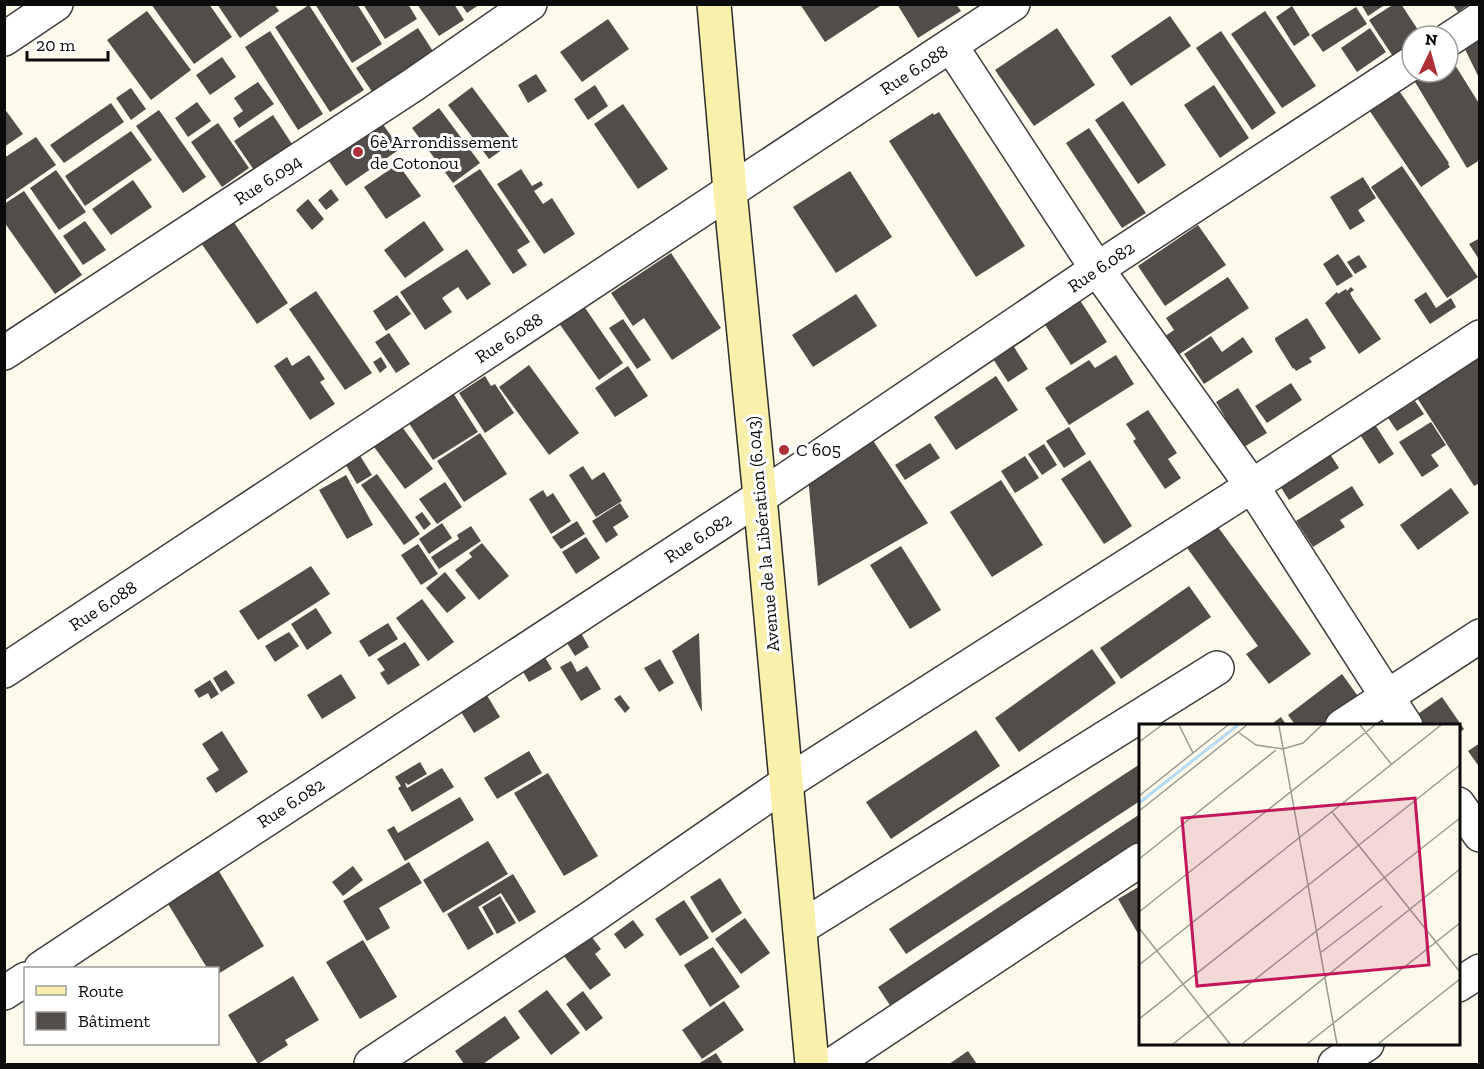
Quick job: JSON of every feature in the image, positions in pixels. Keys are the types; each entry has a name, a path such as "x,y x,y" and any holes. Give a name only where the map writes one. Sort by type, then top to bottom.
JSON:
{"main road":[{"name":"Avenue de la Libération (6.043)","path":"714,4 812,1065"}],"street":[{"path":"4,39 56,4"},
{"name":"Rue 6.094","path":"4,352 413,85 530,4"},
{"name":"Rue 6.088","path":"4,671 1013,4"},
{"path":"1460,32 1479,19"},
{"path":"951,46 1097,269 1252,486 1405,724"},
{"name":"Rue 6.082","path":"44,967 179,876 760,497 1097,269 1400,71"},
{"path":"371,1065 592,918 786,783 1252,486 1479,337"},
{"path":"1345,724 1479,636"},
{"path":"800,928 1217,668"},
{"path":"1460,807 1479,835"},
{"path":"833,1065 1139,861"},
{"path":"1460,984 1479,971"},
{"path":"4,993 24,980"},
{"path":"1335,1065 1365,1045"}],"building":[{"path":"151,4 209,4 232,37 194,64"},
{"path":"217,4 274,4 279,11 240,38"},
{"path":"315,4 357,4 382,44 352,63"},
{"path":"363,4 408,4 417,19 385,39"},
{"path":"417,4 454,4 464,20 439,36"},
{"path":"461,4 480,4 467,13"},
{"path":"800,4 883,4 825,42"},
{"path":"897,4 956,4 961,11 918,38"},
{"path":"1361,4 1386,4 1368,16"},
{"path":"1394,4 1401,4 1414,24 1400,24 1400,58 1396,61 1369,20"},
{"path":"309,5 364,90 330,112 275,27"},
{"path":"1453,5 1468,5 1458,12"},
{"path":"1292,6 1310,35 1294,46 1276,17"},
{"path":"1356,7 1367,24 1323,52 1311,35"},
{"path":"147,11 191,70 151,100 107,40"},
{"path":"1265,11 1316,86 1282,108 1231,34"},
{"path":"1170,16 1191,46 1131,86 1111,56"},
{"path":"608,19 629,49 582,82 560,52"},
{"path":"418,28 436,56 375,96 356,68"},
{"path":"1057,28 1095,85 1034,126 995,70"},
{"path":"1370,28 1386,52 1357,72 1341,48"},
{"path":"270,31 323,114 298,130 245,47"},
{"path":"1221,31 1276,113 1252,130 1196,48"},
{"path":"1480,32 1480,80 1461,41"},
{"path":"222,57 236,77 210,95 196,75"},
{"path":"1460,73 1480,105 1480,160 1467,168 1416,84 1460,84"},
{"path":"536,74 547,91 528,103 518,85"},
{"path":"258,82 274,104 239,128 233,118 243,111 234,98"},
{"path":"1393,82 1449,163 1450,167 1421,187 1363,101"},
{"path":"595,85 608,106 588,120 574,99"},
{"path":"1214,85 1249,138 1220,158 1184,105"},
{"path":"472,87 513,142 489,159 448,105"},
{"path":"131,88 146,109 131,120 116,98"},
{"path":"1123,101 1166,165 1138,184 1095,120"},
{"path":"197,102 211,121 188,137 175,118"},
{"path":"111,103 124,122 64,163 50,145"},
{"path":"623,104 668,169 638,189 594,124"},
{"path":"4,108 23,134 4,147"},
{"path":"439,108 480,163 453,183 412,128"},
{"path":"159,110 206,177 183,193 136,126"},
{"path":"939,112 1025,246 976,277 889,141 933,113 934,115"},
{"path":"273,115 292,144 254,170 234,141"},
{"path":"378,117 400,149 346,186 324,154"},
{"path":"218,123 249,168 222,187 191,142"},
{"path":"1089,128 1146,213 1122,228 1066,143"},
{"path":"131,131 152,160 85,206 65,176"},
{"path":"36,137 56,165 4,201 4,158"},
{"path":"398,164 421,196 386,219 364,187"},
{"path":"1402,166 1478,277 1447,298 1371,187"},
{"path":"480,169 530,242 517,250 527,265 513,274 454,186"},
{"path":"521,169 532,186 541,181 543,185 534,191 543,204 552,198 575,234 544,254 497,184"},
{"path":"56,170 86,212 59,230 30,188"},
{"path":"850,171 892,237 836,273 793,207"},
{"path":"1363,177 1376,198 1358,210 1365,221 1350,230 1330,197"},
{"path":"133,180 152,207 111,235 92,209"},
{"path":"331,189 339,200 326,210 318,200"},
{"path":"24,191 82,275 55,294 4,222 4,204"},
{"path":"308,199 324,219 312,230 296,210"},
{"path":"231,218 288,303 257,324 199,240"},
{"path":"85,221 106,250 83,265 63,236"},
{"path":"424,221 444,250 405,278 384,250"},
{"path":"1198,225 1226,265 1165,306 1138,266"},
{"path":"1480,238 1480,261 1469,244"},
{"path":"467,249 491,284 467,300 458,287 442,298 452,312 425,330 400,292"},
{"path":"671,253 721,328 672,360 644,318 633,326 611,293"},
{"path":"1338,254 1353,276 1337,286 1323,264"},
{"path":"1359,255 1367,267 1355,274 1347,262"},
{"path":"1228,277 1249,308 1172,359 1159,340 1174,330 1166,318"},
{"path":"1351,287 1354,290 1350,293 1353,299 1381,339 1359,354 1325,303 1337,292 1338,294 1346,289 1347,291"},
{"path":"316,291 372,373 345,390 289,309"},
{"path":"1074,291 1107,342 1071,365 1038,314"},
{"path":"1426,292 1436,308 1451,298 1456,307 1430,324 1414,300"},
{"path":"856,294 877,326 813,367 792,335"},
{"path":"397,295 411,314 386,331 373,311"},
{"path":"581,302 623,363 599,380 556,319"},
{"path":"1307,318 1326,348 1309,358 1312,362 1296,371 1275,338"},
{"path":"623,319 651,360 637,369 609,328"},
{"path":"1023,324 1031,336 1014,347 1028,369 1008,382 986,348"},
{"path":"389,333 410,364 396,373 375,342"},
{"path":"1211,336 1222,352 1243,337 1253,352 1204,384 1184,354"},
{"path":"1480,346 1480,483 1474,486 1412,390"},
{"path":"309,355 325,379 320,382 335,404 310,420 274,366 287,357 292,366"},
{"path":"1116,355 1134,384 1069,425 1045,388 1089,360 1095,368"},
{"path":"381,357 387,367 380,373 373,362"},
{"path":"529,365 579,433 549,455 499,387"},
{"path":"628,366 648,396 615,417 595,388"},
{"path":"485,376 491,386 495,384 514,413 485,433 459,393"},
{"path":"996,376 1018,410 956,450 934,417"},
{"path":"446,382 478,432 433,460 401,411"},
{"path":"1291,383 1302,400 1267,423 1255,406"},
{"path":"1238,388 1267,433 1244,447 1241,440 1235,444 1220,420 1225,417 1216,402"},
{"path":"1415,401 1424,414 1397,431 1388,418"},
{"path":"1148,410 1177,453 1168,459 1181,478 1165,489 1133,441 1136,439 1126,424"},
{"path":"394,416 433,469 405,489 366,436"},
{"path":"1431,422 1446,445 1431,455 1439,466 1422,477 1399,442"},
{"path":"1374,423 1394,454 1379,464 1359,433"},
{"path":"1069,427 1086,454 1064,468 1046,441"},
{"path":"480,433 507,474 464,502 437,461"},
{"path":"870,436 928,523 818,586 808,476"},
{"path":"930,443 940,458 905,480 895,465"},
{"path":"1044,444 1057,465 1042,475 1028,454"},
{"path":"359,454 372,475 357,484 344,462"},
{"path":"1330,454 1339,468 1289,500 1280,486"},
{"path":"1025,456 1039,478 1015,493 1001,471"},
{"path":"1090,460 1132,526 1104,544 1061,479"},
{"path":"583,466 592,480 604,472 622,501 596,517 569,475"},
{"path":"377,474 420,534 404,545 361,485"},
{"path":"346,475 373,525 347,539 319,490"},
{"path":"1001,480 1043,545 992,577 950,512"},
{"path":"445,482 462,507 437,524 419,499"},
{"path":"1352,486 1364,505 1340,520 1345,527 1313,547 1296,521"},
{"path":"1451,488 1469,513 1418,550 1400,525"},
{"path":"543,490 547,497 553,493 571,521 551,534 529,499"},
{"path":"620,503 629,517 613,527 618,535 606,543 592,521"},
{"path":"422,512 431,524 424,530 415,517"},
{"path":"577,521 585,534 561,549 552,537"},
{"path":"442,523 452,538 429,554 419,539"},
{"path":"1215,523 1311,654 1269,684 1246,654 1258,646 1185,545"},
{"path":"471,526 481,541 439,569 431,557 459,539 457,535"},
{"path":"586,537 600,558 576,574 562,552"},
{"path":"482,543 509,576 479,600 455,570 472,557 469,553"},
{"path":"418,544 438,574 421,585 401,555"},
{"path":"901,546 941,610 910,629 870,565"},
{"path":"311,566 330,594 258,640 239,611"},
{"path":"445,572 466,598 447,613 426,588"},
{"path":"1189,586 1211,617 1121,679 1100,648"},
{"path":"422,599 454,642 428,661 396,618"},
{"path":"316,608 332,633 307,650 291,624"},
{"path":"388,623 398,639 369,657 359,641"},
{"path":"579,630 589,647 575,656 564,638"},
{"path":"289,632 299,646 275,662 265,646"},
{"path":"699,633 702,712 672,651"},
{"path":"405,642 420,665 388,685 380,673 385,670 377,659"},
{"path":"540,649 552,669 529,682 518,663"},
{"path":"1092,649 1116,683 1019,752 995,718"},
{"path":"660,659 674,683 659,692 644,668"},
{"path":"571,661 577,672 587,666 601,689 581,701 560,667"},
{"path":"226,670 235,683 221,692 213,678"},
{"path":"341,674 356,698 322,719 307,695"},
{"path":"1342,674 1360,699 1328,724 1295,724 1288,715"},
{"path":"210,680 219,694 211,699 208,693 199,698 194,690"},
{"path":"485,692 500,717 474,733 458,707"},
{"path":"620,695 630,708 625,713 614,699"},
{"path":"1442,697 1464,729 1460,732 1460,724 1416,724 1412,718"},
{"path":"1281,717 1286,724 1272,724"},
{"path":"976,730 1000,766 891,839 866,802"},
{"path":"222,731 248,772 216,793 206,778 219,770 202,744"},
{"path":"1480,743 1480,768 1468,751"},
{"path":"529,751 542,773 497,799 484,778"},
{"path":"420,762 427,774 408,785 405,783 407,788 442,768 454,787 412,812 398,788 401,786 395,777"},
{"path":"1139,765 1139,802 906,954 889,929"},
{"path":"548,773 598,856 564,876 514,793"},
{"path":"460,797 474,820 405,861 387,830 394,826 398,833"},
{"path":"1139,815 1139,857 897,1016 878,987"},
{"path":"488,841 508,874 443,913 423,880"},
{"path":"409,862 422,883 379,908 390,928 367,941 343,901"},
{"path":"214,863 264,946 219,973 219,967 206,967 162,894"},
{"path":"353,866 363,880 343,896 332,882"},
{"path":"513,874 536,912 519,922 501,893 478,907 494,934 468,950 447,914"},
{"path":"720,878 742,913 712,933 690,897"},
{"path":"1139,887 1139,935 1118,899"},
{"path":"500,896 516,923 497,934 482,907"},
{"path":"684,900 709,938 680,956 655,919"},
{"path":"745,918 770,953 741,974 715,939"},
{"path":"633,920 644,935 625,949 614,934"},
{"path":"584,927 601,949 595,954 611,975 590,990 557,947"},
{"path":"363,940 397,997 360,1019 326,962"},
{"path":"713,947 740,987 710,1007 684,965"},
{"path":"293,976 319,1020 285,1040 288,1045 258,1064 228,1015"},
{"path":"547,990 580,1033 551,1055 518,1011"},
{"path":"583,991 603,1018 586,1031 566,1004"},
{"path":"724,1001 744,1030 702,1059 682,1030"},
{"path":"505,1016 520,1038 483,1064 464,1064 455,1051"},
{"path":"968,1051 977,1064 949,1064"},
{"path":"716,1053 723,1064 698,1064"}],"place":[{"name":"6è Arrondissement de Cotonou","path":"358,152"},
{"name":"C 605","path":"784,450"}]}
